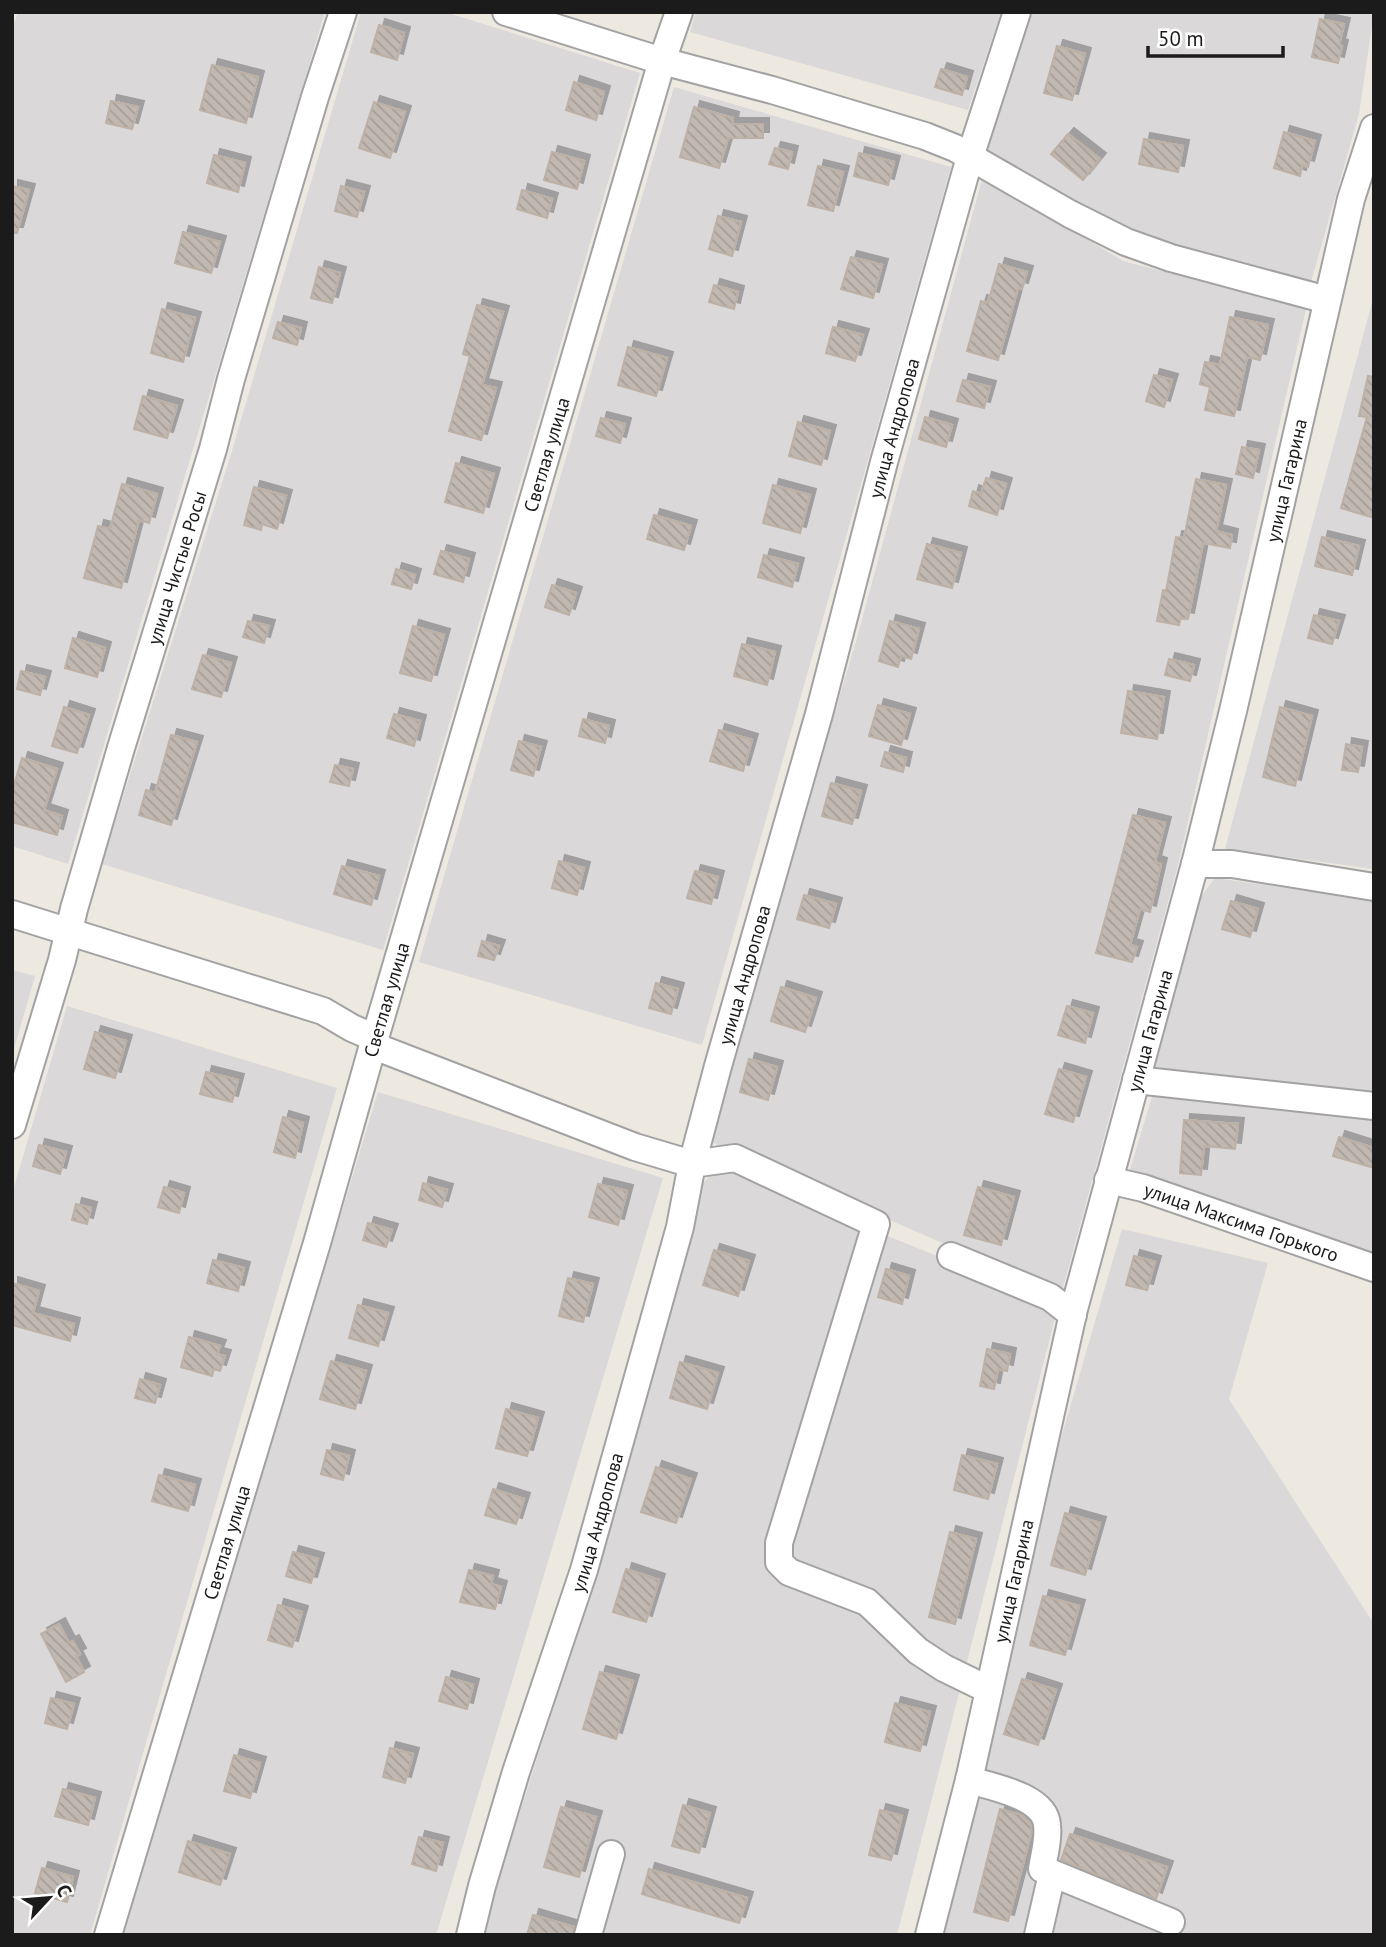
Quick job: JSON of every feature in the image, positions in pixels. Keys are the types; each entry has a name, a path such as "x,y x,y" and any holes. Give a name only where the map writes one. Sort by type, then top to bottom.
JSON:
{"street":[{"name":"улица Чистые Росы","path":"12,1125 125,735 214,449 231,379 343,12"},
{"path":"506,12 662,61 886,123 955,148 1070,214 1126,242 1171,258 1326,300"},
{"name":"Светлая улица","path":"108,1935 317,1243 662,61 679,12"},
{"name":"улица Андропова","path":"470,1935 516,1772 584,1570 680,1227 692,1164 819,714 884,462 970,157 1017,12"},
{"name":"улица Гагарина","path":"929,1935 969,1780 1073,1315 1195,864 1239,686 1326,300 1351,198 1374,128"},
{"path":"1195,864 1232,864 1374,887"},
{"path":"12,914 323,1011 374,1042 635,1147 692,1164 735,1158 876,1224 779,1543 779,1562 789,1572 867,1602 918,1651 944,1668 989,1690"},
{"path":"1136,1080 1374,1106"},
{"name":"улица Максима Горького","path":"1108,1181 1143,1188 1374,1268"},
{"path":"951,1256 1050,1297 1073,1315"},
{"path":"969,1780 1014,1793 1041,1808 1047,1823 1042,1869 1171,1922"},
{"path":"587,1935 611,1854"},
{"path":"1038,1935 1052,1874"}],"shaded area":[{"path":"18,12 325,12 68,864 12,846 12,30"},
{"path":"361,12 445,12 640,73 383,950 102,864 231,454"},
{"path":"696,12 1001,12 968,110 690,32"},
{"path":"1031,12 1374,12 1359,114 1311,282 1116,228 987,149"},
{"path":"674,87 951,167 702,1045 419,962"},
{"path":"983,176 1123,261 1306,309 1178,865 1061,1295 707,1140 855,645"},
{"path":"1374,295 1374,869 1225,849"},
{"path":"1215,878 1374,900 1374,1098 1149,1074 1196,903"},
{"path":"12,970 35,976 12,1056"},
{"path":"67,1006 337,1088 90,1935 16,1935 12,1934 12,1194"},
{"path":"1155,1087 1374,1112 1374,1265 1127,1179"},
{"path":"378,1092 663,1178 436,1935 123,1935"},
{"path":"722,1163 885,1235 1049,1301 1057,1310 897,1935 481,1935 570,1655 641,1418 697,1190"},
{"path":"1122,1229 1268,1263 1229,1399 1374,1624 1374,1935 939,1935 1048,1483"}],"building":[{"path":"1320,19 1344,24 1338,63 1312,57"},
{"path":"379,25 404,33 397,60 371,52"},
{"path":"1057,46 1085,54 1072,100 1044,93"},
{"path":"212,65 258,77 246,123 200,110"},
{"path":"941,69 967,77 962,95 935,87"},
{"path":"574,82 604,92 596,120 566,110"},
{"path":"111,101 138,107 132,129 106,123"},
{"path":"374,102 405,112 390,158 359,148"},
{"path":"694,107 733,118 732,124 763,124 763,138 728,138 719,168 680,157"},
{"path":"1284,132 1315,141 1308,167 1302,165 1300,176 1274,168"},
{"path":"1068,134 1100,159 1083,180 1051,154"},
{"path":"1144,139 1183,146 1178,172 1139,164"},
{"path":"775,148 792,152 788,169 769,164"},
{"path":"552,152 584,161 577,189 544,180"},
{"path":"859,153 894,162 888,185 854,176"},
{"path":"214,155 245,163 238,192 207,183"},
{"path":"818,166 843,172 833,211 808,205"},
{"path":"12,186 29,190 17,233 12,233"},
{"path":"341,186 364,192 357,217 335,211"},
{"path":"522,190 552,199 547,218 517,209"},
{"path":"718,216 741,222 732,256 709,249"},
{"path":"183,232 220,242 211,273 175,263"},
{"path":"851,257 882,265 873,298 841,289"},
{"path":"999,264 1027,272 1022,289 1018,288 998,360 967,351 981,301 988,303"},
{"path":"319,267 340,273 332,303 311,298"},
{"path":"714,285 738,292 734,309 709,302"},
{"path":"477,305 503,312 482,385 496,388 481,440 449,431 470,356 463,354"},
{"path":"162,309 195,318 183,362 151,353"},
{"path":"1230,317 1268,325 1260,360 1247,357 1234,416 1205,410 1210,387 1200,384 1205,362 1220,365"},
{"path":"278,322 301,328 297,345 273,338"},
{"path":"833,327 863,335 855,361 826,353"},
{"path":"628,347 667,358 656,396 618,385"},
{"path":"1154,375 1172,380 1164,407 1146,401"},
{"path":"1368,376 1374,377 1374,509 1371,517 1341,508 1367,417 1359,416"},
{"path":"963,380 990,387 984,408 957,401"},
{"path":"143,396 177,406 167,438 134,429"},
{"path":"925,417 952,425 946,447 919,439"},
{"path":"601,418 625,424 620,443 596,436"},
{"path":"798,422 830,431 821,465 789,456"},
{"path":"1242,447 1259,450 1253,478 1236,474"},
{"path":"456,463 494,474 483,513 445,502"},
{"path":"986,478 1006,484 997,515 969,506 973,491 981,494"},
{"path":"1196,479 1226,485 1216,531 1232,535 1230,548 1203,543 1188,619 1181,618 1179,625 1157,621 1163,590 1166,591 1176,537 1184,538"},
{"path":"122,484 157,494 149,523 139,520 121,588 84,578 98,526 110,529"},
{"path":"773,485 810,495 800,533 763,523"},
{"path":"254,487 286,496 277,529 262,524 261,530 244,525"},
{"path":"654,515 691,526 684,550 647,539"},
{"path":"1322,537 1359,546 1352,575 1315,566"},
{"path":"927,544 961,553 952,588 917,579"},
{"path":"441,551 469,559 463,582 434,574"},
{"path":"764,555 798,564 792,587 758,577"},
{"path":"396,569 415,575 411,589 392,584"},
{"path":"552,585 576,593 569,615 545,607"},
{"path":"1314,615 1339,621 1332,644 1308,638"},
{"path":"248,621 269,626 264,643 243,637"},
{"path":"890,621 919,629 911,659 901,656 898,667 879,661"},
{"path":"413,626 444,635 431,681 400,673"},
{"path":"73,638 105,648 97,677 65,668"},
{"path":"742,644 775,652 767,685 734,676"},
{"path":"203,655 231,663 221,697 192,689"},
{"path":"1169,659 1194,665 1190,681 1165,675"},
{"path":"21,671 45,677 40,695 17,689"},
{"path":"1128,691 1164,697 1157,739 1121,733"},
{"path":"878,705 910,714 901,745 869,736"},
{"path":"64,707 89,715 77,753 52,746"},
{"path":"1280,707 1312,716 1295,786 1263,777"},
{"path":"394,714 420,721 414,746 387,738"},
{"path":"583,719 609,726 605,743 579,736"},
{"path":"719,730 752,740 743,771 710,761"},
{"path":"171,735 197,742 171,825 139,815 146,790 155,793"},
{"path":"519,741 541,747 533,776 511,770"},
{"path":"1346,744 1362,747 1358,772 1342,770"},
{"path":"885,752 906,758 903,772 881,766"},
{"path":"22,758 57,769 44,810 62,816 57,835 12,822 12,792"},
{"path":"335,765 353,769 349,786 330,782"},
{"path":"831,783 861,791 852,824 822,816"},
{"path":"1133,815 1165,823 1155,862 1161,864 1150,912 1140,909 1130,945 1137,947 1132,962 1096,953"},
{"path":"559,861 584,868 577,895 552,888"},
{"path":"342,866 379,876 371,905 334,894"},
{"path":"695,871 718,877 711,904 687,898"},
{"path":"804,895 836,904 829,928 797,919"},
{"path":"1231,901 1258,909 1250,937 1222,929"},
{"path":"482,941 499,946 494,960 478,956"},
{"path":"656,983 678,989 671,1014 649,1008"},
{"path":"781,987 816,998 805,1032 771,1021"},
{"path":"1067,1006 1093,1013 1085,1043 1058,1035"},
{"path":"95,1032 126,1041 115,1078 84,1069"},
{"path":"749,1059 777,1067 768,1100 740,1092"},
{"path":"1059,1069 1086,1077 1073,1122 1045,1114"},
{"path":"206,1072 238,1080 232,1102 200,1094"},
{"path":"283,1117 303,1123 295,1158 274,1152"},
{"path":"1184,1120 1238,1124 1235,1149 1204,1146 1201,1175 1180,1173"},
{"path":"1339,1137 1374,1148 1374,1168 1333,1156"},
{"path":"39,1145 66,1152 60,1174 33,1166"},
{"path":"423,1183 447,1190 442,1207 419,1200"},
{"path":"598,1184 627,1191 618,1225 589,1217"},
{"path":"164,1187 184,1193 179,1213 158,1207"},
{"path":"978,1187 1014,1197 1001,1245 964,1235"},
{"path":"76,1204 91,1208 87,1224 72,1220"},
{"path":"368,1223 392,1230 386,1247 363,1240"},
{"path":"714,1250 749,1261 738,1296 703,1285"},
{"path":"1134,1256 1155,1262 1147,1290 1126,1285"},
{"path":"213,1260 244,1268 238,1291 207,1283"},
{"path":"886,1269 909,1276 902,1304 878,1297"},
{"path":"568,1278 593,1284 583,1322 559,1316"},
{"path":"12,1283 39,1291 33,1313 74,1324 70,1341 12,1325"},
{"path":"358,1305 388,1313 378,1346 349,1338"},
{"path":"189,1337 220,1346 217,1354 225,1356 220,1371 214,1369 212,1376 181,1367"},
{"path":"987,1349 1010,1354 1007,1371 998,1369 994,1389 980,1386"},
{"path":"331,1361 366,1371 355,1409 320,1399"},
{"path":"680,1362 718,1373 707,1409 670,1398"},
{"path":"140,1379 160,1385 155,1403 135,1398"},
{"path":"506,1409 538,1418 527,1456 496,1448"},
{"path":"327,1450 349,1456 343,1480 321,1474"},
{"path":"962,1455 997,1464 988,1499 954,1490"},
{"path":"656,1467 691,1479 676,1523 641,1512"},
{"path":"159,1475 195,1485 188,1511 152,1501"},
{"path":"493,1489 524,1499 516,1524 485,1515"},
{"path":"1065,1513 1100,1523 1085,1575 1051,1565"},
{"path":"950,1532 976,1539 955,1624 929,1617"},
{"path":"293,1552 318,1559 311,1583 286,1576"},
{"path":"626,1569 659,1580 646,1622 613,1612"},
{"path":"469,1570 493,1576 491,1584 501,1587 495,1609 460,1602"},
{"path":"1043,1596 1079,1606 1065,1655 1030,1645"},
{"path":"278,1605 302,1612 292,1647 268,1640"},
{"path":"59,1624 69,1643 73,1641 80,1654 76,1656 84,1672 66,1682 41,1634"},
{"path":"600,1672 633,1681 616,1739 583,1729"},
{"path":"446,1677 473,1685 467,1709 439,1701"},
{"path":"1022,1679 1056,1690 1038,1745 1004,1734"},
{"path":"51,1698 74,1704 67,1729 45,1723"},
{"path":"895,1703 930,1712 920,1751 885,1742"},
{"path":"390,1748 413,1754 405,1783 383,1777"},
{"path":"234,1755 260,1763 250,1798 224,1791"},
{"path":"63,1789 95,1798 88,1825 55,1816"},
{"path":"683,1805 710,1813 699,1853 672,1846"},
{"path":"561,1807 596,1817 579,1877 544,1867"},
{"path":"1000,1809 1021,1815 1030,1823 1032,1830 1008,1921 974,1912"},
{"path":"880,1810 902,1816 891,1860 869,1855"},
{"path":"1070,1834 1167,1867 1156,1899 1061,1860"},
{"path":"419,1837 443,1843 436,1871 412,1864"},
{"path":"188,1841 230,1854 220,1885 179,1872"},
{"path":"42,1868 73,1877 67,1902 35,1893"},
{"path":"649,1869 747,1898 739,1923 642,1894"},
{"path":"533,1915 574,1927 573,1935 527,1935"}]}
